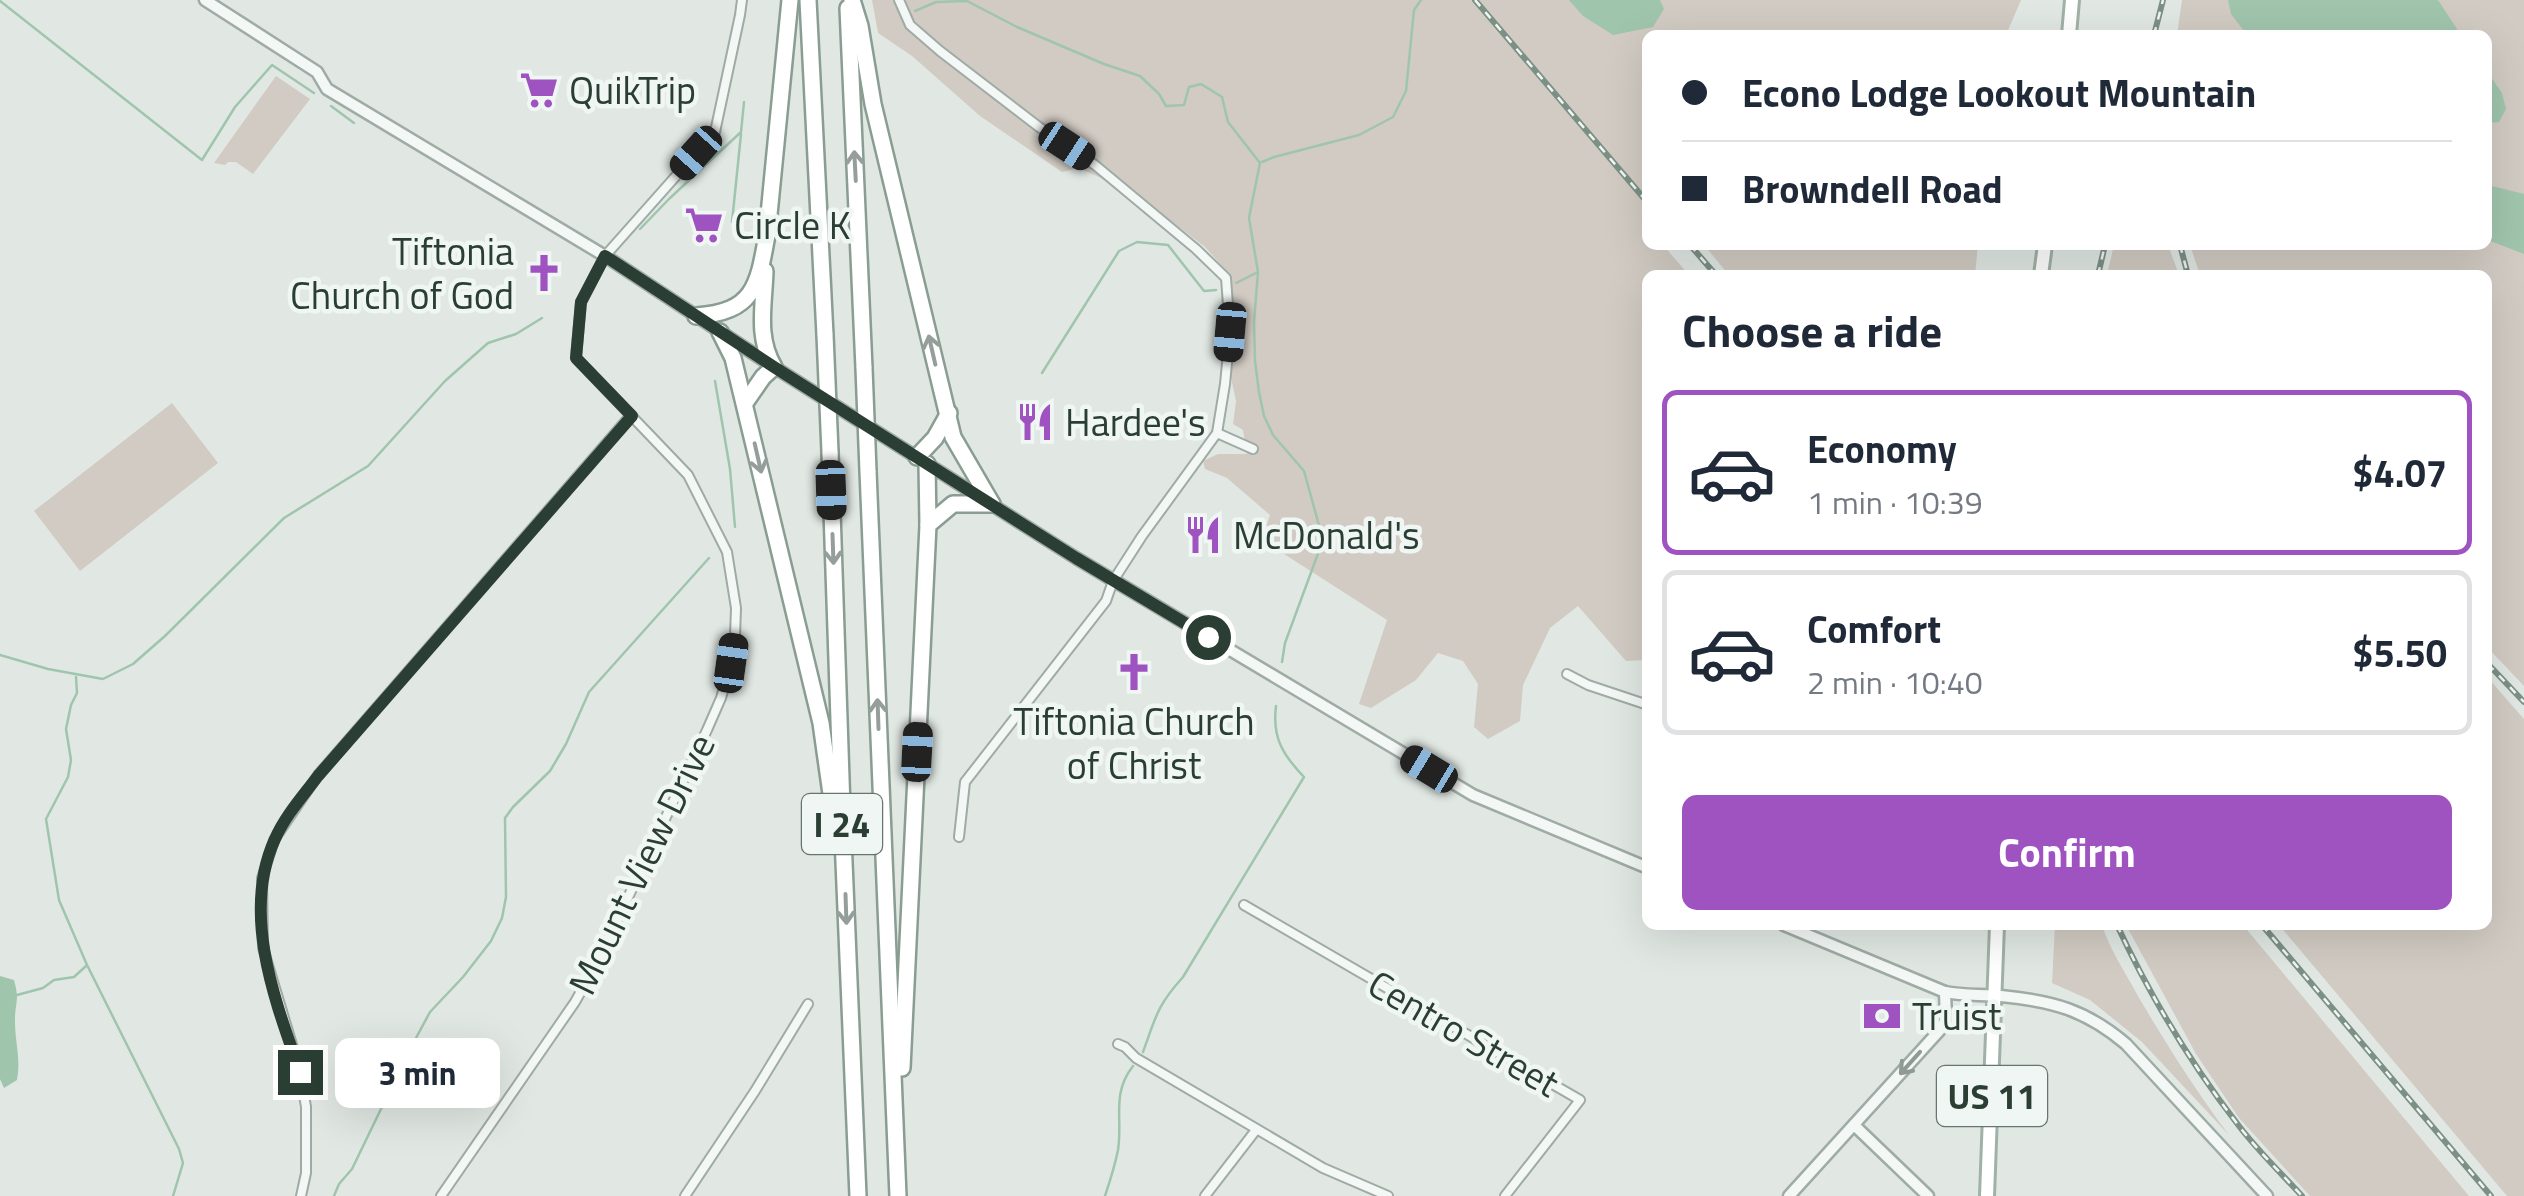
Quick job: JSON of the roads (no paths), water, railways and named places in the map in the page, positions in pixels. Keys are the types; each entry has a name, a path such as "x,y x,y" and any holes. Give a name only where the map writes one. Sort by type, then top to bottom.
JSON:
{"highway":[{"path":"745,403 774,367 762,339 767,235 790,0"},
{"name":"I 24","path":"808,0 830,452 858,1196"},
{"path":"849,0 860,26 873,104 953,437 992,504"},
{"name":"I 24","path":"849,0 898,1196"},
{"path":"696,316 718,315 744,301 755,286 767,235"},
{"path":"720,332 734,358 745,403 822,723 834,810 843,838"},
{"path":"897,1169 928,525 922,460 948,413"},
{"path":"928,525 953,504 992,504"}],"main road":[{"path":"2069,30 2072,0"},
{"name":"US 11","path":"1988,1196 1998,930"}],"street":[{"path":"205,0 317,72 327,90 605,256 1113,581 1473,795 1642,865"},
{"name":"Mount View Drive","path":"440,1196 572,1006 598,961 708,730 731,663 736,608 727,552 688,475 576,358 581,302 605,256 716,132 742,0"},
{"path":"899,0 910,25 940,51 1039,128 1096,165 1226,278 1230,332 1217,433 1142,536 1113,581 1106,601 965,782 958,838"},
{"path":"301,1196 306,1173 306,1107 300,1072 263,948 262,878 274,840 318,776 632,416"},
{"path":"1217,433 1253,449"},
{"path":"1567,674 1588,686 1642,703"},
{"name":"Centro Street","path":"1244,905 1580,1100 1505,1196"},
{"path":"1796,930 1945,992 2060,1004 2108,1028 2267,1196"},
{"path":"1789,1196 1939,1031 1946,1020 1945,992"},
{"path":"684,1196 808,1004"},
{"path":"1118,1044 1323,1168 1388,1196"},
{"path":"1854,1125 1928,1196"},
{"path":"1205,1196 1256,1130"}],"waterway":[{"path":"1262,162 1359,135 1393,117 1406,91 1414,10 1421,0"},
{"path":"0,1 202,160 235,107 272,65 314,93"},
{"path":"915,11 936,2 967,1 1017,27 1140,76 1166,106 1184,105 1189,87 1201,84 1222,97 1228,122 1260,163 1249,218 1258,272 1254,322 1259,392 1273,435 1304,471 1323,540 1285,643 1282,662"},
{"path":"640,229 741,132 744,102"},
{"path":"331,106 354,123"},
{"path":"732,222 741,134"},
{"path":"1042,373 1119,251 1137,242 1168,245 1204,291 1216,290"},
{"path":"1236,283 1256,273"},
{"path":"0,655 103,679 133,664 284,518 368,466 445,381 488,343 516,334 542,318"},
{"path":"715,381 735,527"},
{"path":"334,1196 352,1169 430,1012 491,941 502,918 506,897 505,818 550,771 589,692 709,558"},
{"path":"76,677 77,693 66,729 71,760 68,777 46,819 59,900 179,1149 183,1163 173,1196"},
{"path":"1143,1052 1162,1005 1183,977 1304,777 1281,745 1276,706"},
{"path":"17,995 43,988 54,980 74,977 86,966"},
{"path":"1105,1196 1118,1150 1122,1087 1133,1066"}],"railway":[{"path":"1475,0 1642,196"},
{"path":"2155,30 2163,0"},
{"path":"1694,250 1712,270"},
{"path":"2099,270 2104,250"},
{"path":"2181,250 2187,270"},
{"path":"2492,668 2524,702"},
{"path":"2119,930 2157,1003 2204,1078 2246,1135 2302,1196"},
{"path":"2266,930 2491,1196"}],"place":[{"name":"QuikTrip","path":"539,90"},
{"name":"Circle K","path":"704,225"},
{"name":"Tiftonia Church of God","path":"544,273"},
{"name":"Hardee's","path":"1035,422"},
{"name":"McDonald's","path":"1203,535"},
{"name":"Tiftonia Church of Christ","path":"1134,672"},
{"name":"Truist","path":"1882,1016"}]}
